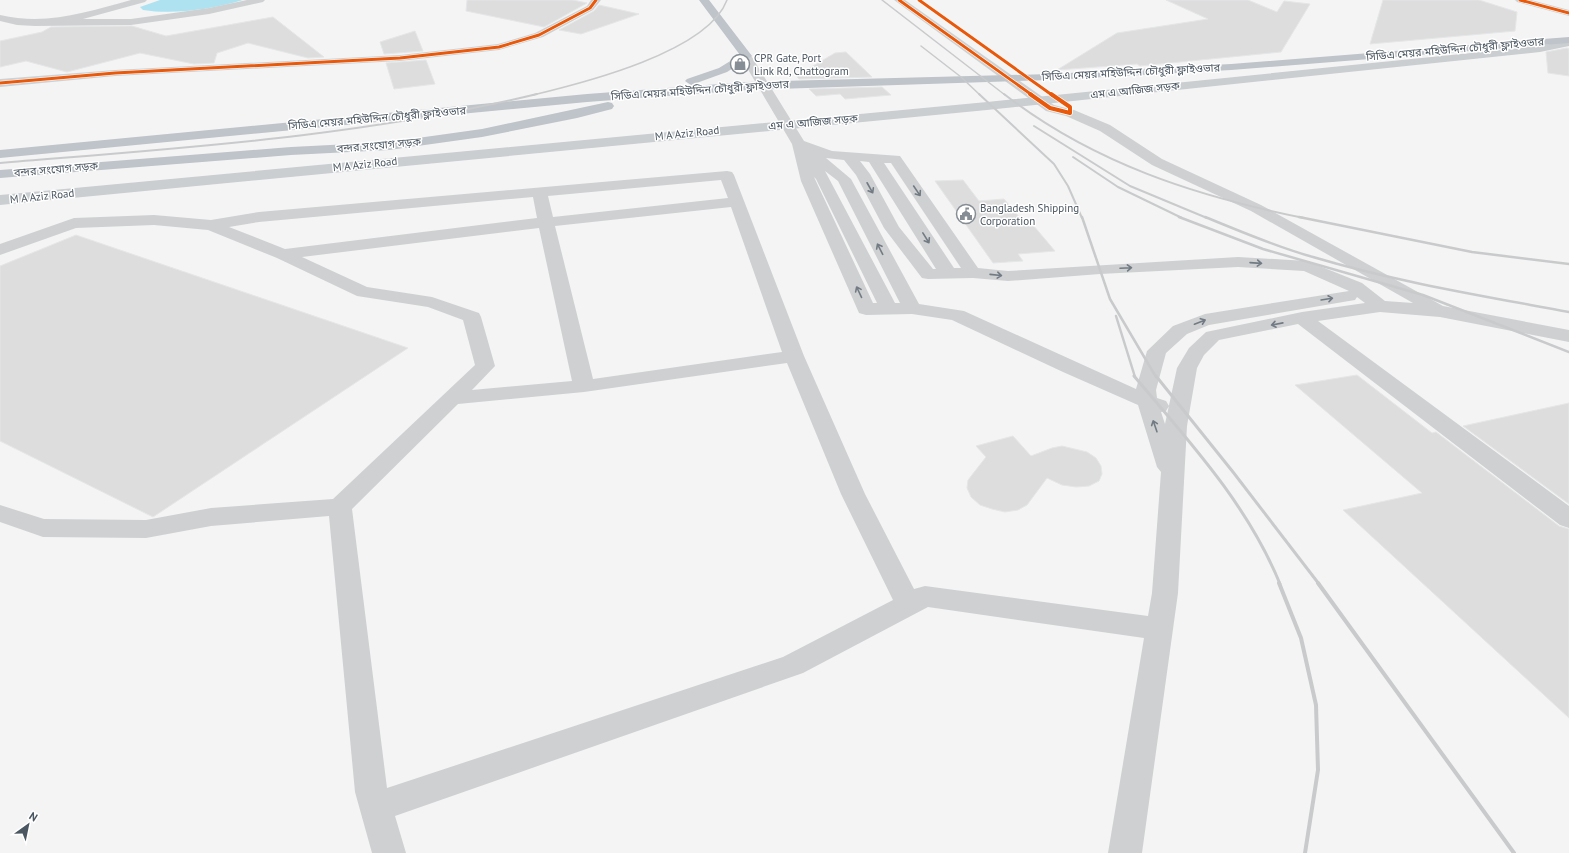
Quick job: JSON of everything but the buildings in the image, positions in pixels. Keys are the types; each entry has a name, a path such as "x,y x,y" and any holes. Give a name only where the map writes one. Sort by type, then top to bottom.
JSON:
{"highway":[{"path":"704,0 746,56"},
{"path":"0,145 350,112 654,86 782,77 1128,67 1380,50 1569,34"},
{"name":"সিডিএ মেয়র মহিউদ্দিন চৌধুরী ফ্লাইওভার","path":"0,154 579,98 747,86 1050,76 1231,67 1411,54 1569,40"},
{"name":"বন্দর সংযোগ সড়ক","path":"0,174 290,151 389,146 482,133 593,110 711,75 727,68 746,56"}],"main road":[{"name":"এম এ আজিজ সড়ক","path":"730,129 987,106 1540,49 1569,44"},
{"name":"এম এ আজিজ সড়ক","path":"1540,49 1569,49"},
{"name":"M A Aziz Road","path":"0,200 730,129"}],"street":[{"path":"55,22 142,0"},
{"path":"0,18 25,24 55,22 131,22 209,11 260,0"},
{"path":"0,83 115,73 400,58 499,47 539,35 590,8 596,0"},
{"path":"899,0 1050,108 1070,113 1106,128 1157,162 1256,208 1440,311"},
{"path":"919,0 1019,73 1070,106 1070,113"},
{"path":"1524,1 1569,13"},
{"path":"1524,1 1569,19"},
{"path":"746,56 799,144 808,181 866,309 888,307 912,308 957,315 1070,368 1177,415"},
{"path":"799,144 830,155 894,159 973,273"},
{"path":"799,144 844,180 912,308"},
{"path":"848,156 862,174 892,228 928,274 973,273 1008,276 1238,262 1307,266 1356,287 1380,306"},
{"path":"874,158 948,273"},
{"path":"211,226 259,217 726,175 794,356 854,494 909,605"},
{"path":"539,191 584,386"},
{"path":"283,254 546,222 736,202"},
{"path":"0,250 74,223 154,220 211,226 283,254 363,292 432,302 472,317 485,366 340,507 211,517 146,529 43,528 0,512"},
{"path":"1172,476 1147,402 1146,390 1157,351 1180,330 1205,320 1364,293 1419,298 1545,331"},
{"path":"1125,853 1165,593 1177,415 1187,368 1196,352 1213,336 1302,318 1380,306 1440,311 1569,336"},
{"path":"1302,318 1569,519"},
{"path":"452,398 584,386 794,356"},
{"path":"340,507 371,792 388,853"},
{"path":"375,808 793,665 925,596 1159,629"}],"water":[{"path":"160,0 243,0 219,6 168,12 143,10 140,7"}],"railway":[{"path":"535,94 611,73 670,50 696,35 715,19 727,0"},
{"path":"882,0 1005,95"},
{"path":"921,46 961,77 980,95"},
{"path":"0,163 203,146 337,131 471,109 535,94"},
{"path":"979,94 1054,164 1068,186 1082,218"},
{"path":"1004,94 1038,118 1073,139 1109,158 1146,174 1224,199 1304,218"},
{"path":"1034,126 1130,186 1207,218"},
{"path":"1073,157 1118,187 1182,218"},
{"path":"1082,217 1110,299 1156,377"},
{"path":"1179,217 1263,249 1423,295 1569,352"},
{"path":"1205,217 1299,253 1345,266 1440,288 1569,312"},
{"path":"1299,217 1472,252 1569,264"},
{"path":"1116,316 1135,377"},
{"path":"1134,376 1216,475 1251,527 1267,555 1280,584"},
{"path":"1156,376 1233,472 1319,584"},
{"path":"1279,583 1301,638 1316,705 1318,770 1305,853"},
{"path":"1318,583 1514,853"}],"cycle path":[{"path":"0,83 115,73 400,58 499,47 539,35 590,8 596,0"},
{"path":"899,0 1050,108 1070,113 1070,107 1019,73 919,0"},
{"path":"1520,0 1569,13"}],"place":[{"name":"CPR Gate, Port Link Rd, Chattogram","path":"740,64"},
{"name":"Bangladesh Shipping Corporation","path":"966,214"}]}
